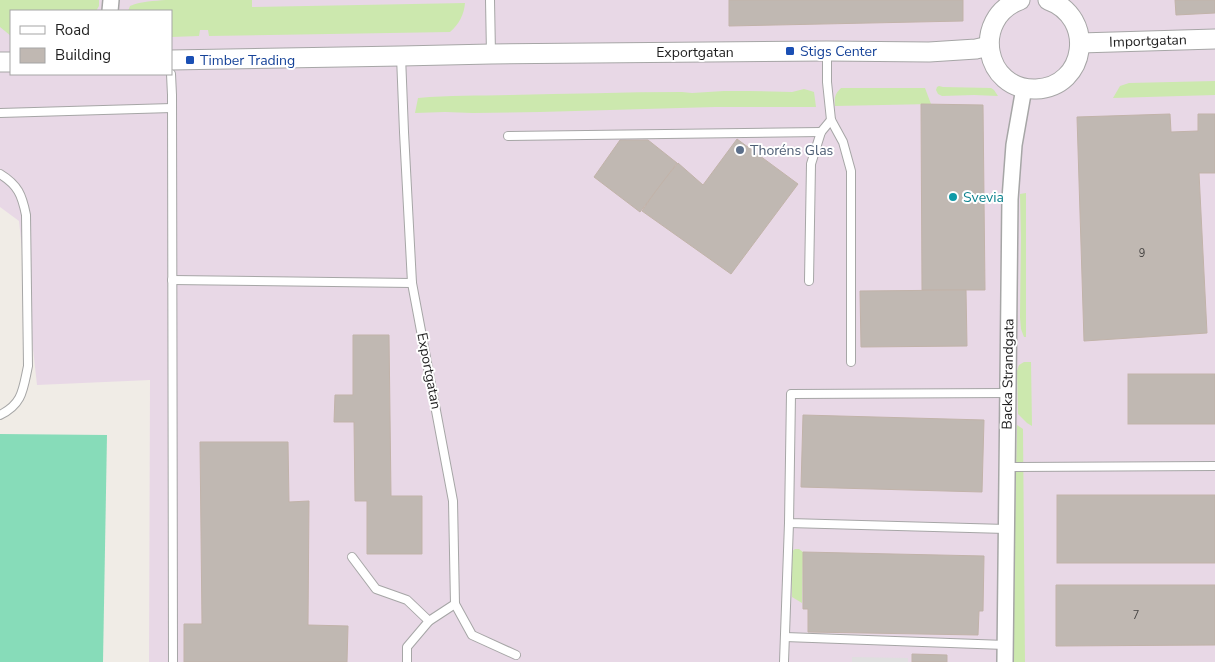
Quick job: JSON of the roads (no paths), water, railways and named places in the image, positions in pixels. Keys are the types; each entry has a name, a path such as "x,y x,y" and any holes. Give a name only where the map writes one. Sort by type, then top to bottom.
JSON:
{"street":[{"path":"1020,0 1006,8 996,19 990,32 989,46 992,61 1000,73 1011,82 1031,89 1045,88 1063,79 1076,63 1080,49 1078,28 1071,15 1060,6 1048,0"},
{"name":"Importgatan","path":"1080,43 1215,39"},
{"name":"Exportgatan","path":"172,60 491,54 929,52 976,49 989,46"},
{"name":"Backa Strandgata","path":"1005,662 1010,199 1014,144 1024,88"}],"lane":[{"path":"490,0 491,54"},
{"path":"827,51 830,120 843,142 851,171 851,362"},
{"name":"Exportgatan","path":"402,56 412,283 453,501 455,604"},
{"path":"171,75 173,662"},
{"path":"0,113 172,108"},
{"path":"808,281 811,164 821,132 830,120"},
{"path":"508,136 821,132"},
{"path":"0,174 10,180 18,189 26,215 28,356 23,390 15,406 0,415"},
{"path":"172,280 412,283"},
{"path":"784,662 791,394 1008,393"},
{"path":"1007,467 1215,466"},
{"path":"789,522 1006,529"},
{"path":"352,557 376,589 407,600 429,621"},
{"path":"407,662 407,647 429,621 455,604 472,635 516,655"},
{"path":"785,637 1005,646"}],"place":[{"name":"Stigs Center","path":"790,51"},
{"name":"Timber Trading","path":"190,60"},
{"name":"Thoréns Glas","path":"740,150"},
{"name":"Svevia","path":"953,197"}]}
